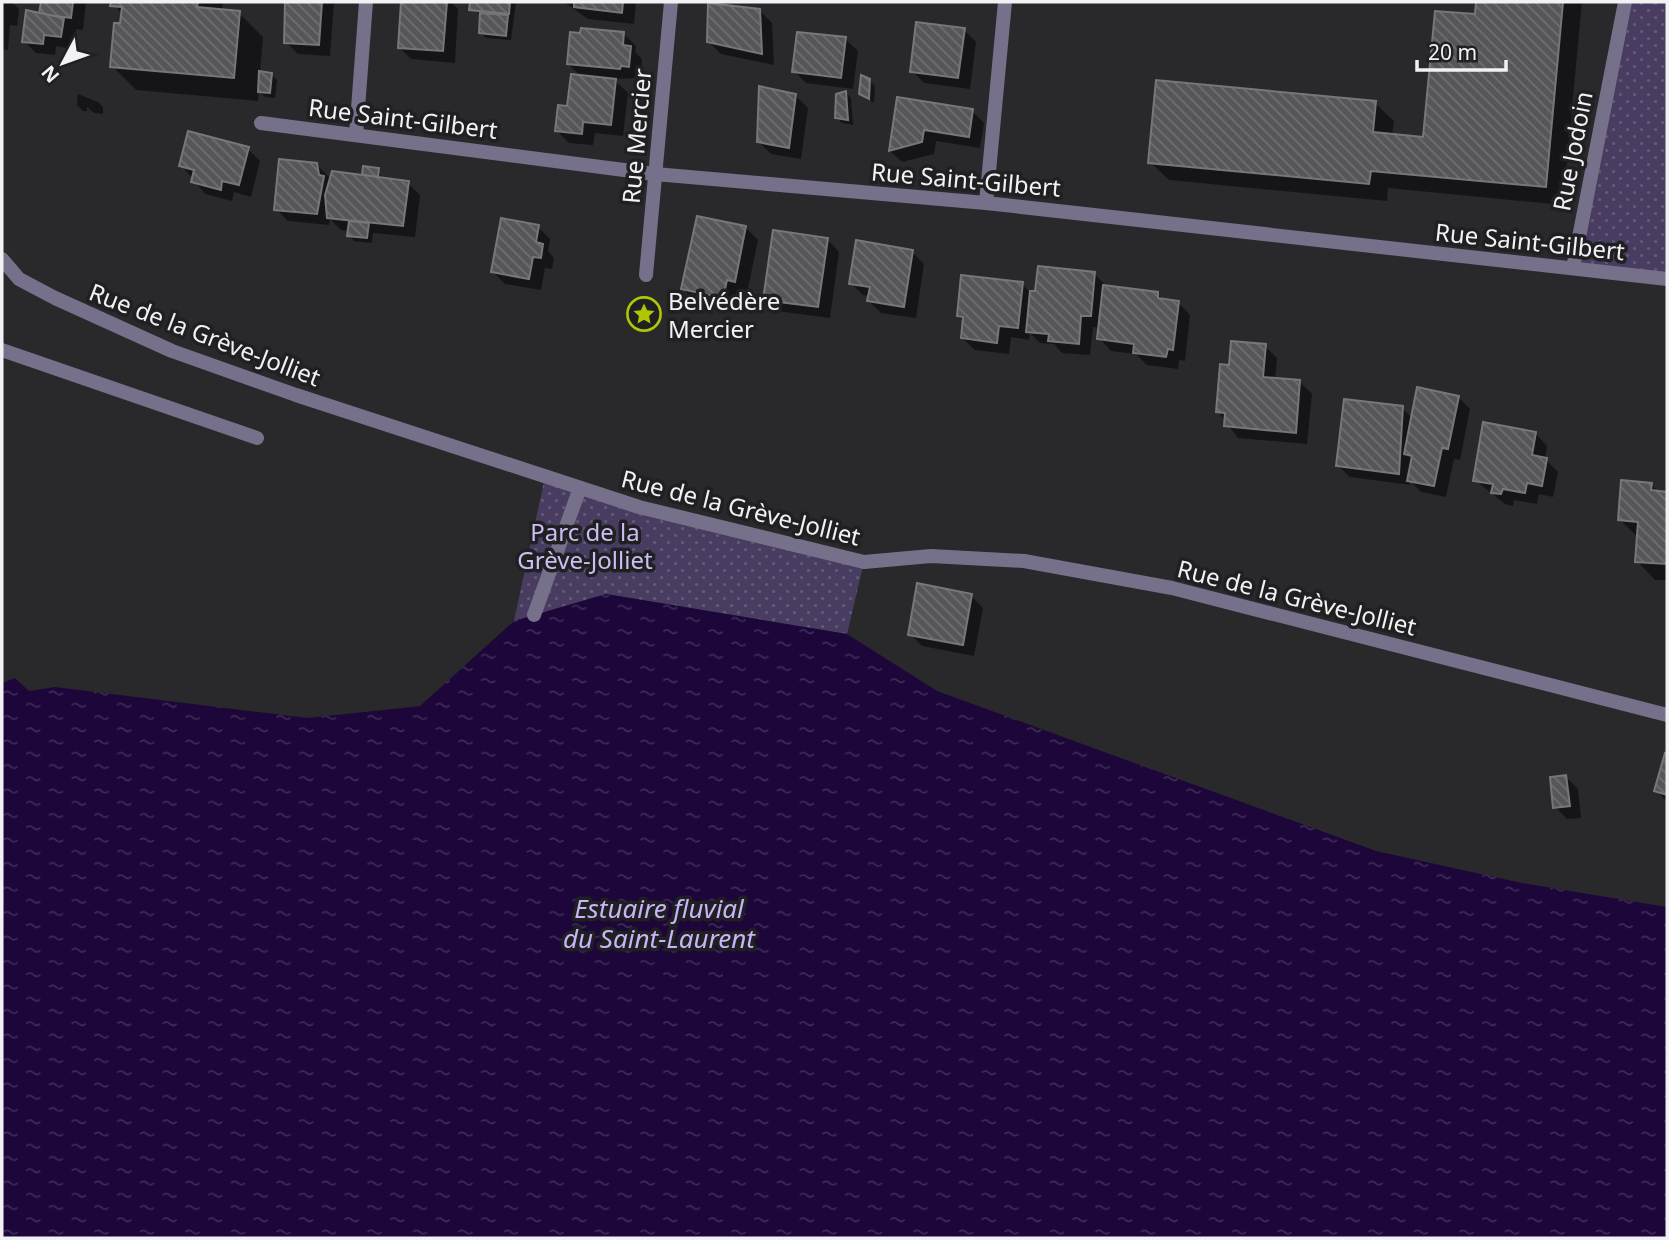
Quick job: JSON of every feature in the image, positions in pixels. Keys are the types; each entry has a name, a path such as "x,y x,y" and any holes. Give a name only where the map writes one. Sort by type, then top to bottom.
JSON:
{"street":[{"path":"356,135 366,2"},
{"name":"Rue Mercier","path":"646,275 671,2"},
{"path":"986,203 1005,2"},
{"name":"Rue Jodoin","path":"1573,268 1625,2"},
{"name":"Rue Saint-Gilbert","path":"261,123 655,174 986,203 1667,279"},
{"name":"Rue de la Grève-Jolliet","path":"2,259 19,279 172,351 429,440 639,506 864,562 931,556 1024,561 1172,588 1667,715"},
{"path":"2,350 257,438"},
{"path":"534,615 580,488"}],"green space":[{"path":"1625,2 1667,2 1667,279 1573,268"},
{"name":"Parc de la Grève-Jolliet","path":"545,477 864,562 847,634 606,594 514,621"}],"water":[{"name":"Estuaire fluvial du Saint-Laurent","path":"606,594 847,634 937,691 1376,851 1522,883 1667,907 1667,1238 2,1238 2,683 15,678 29,691 55,687 308,718 420,706 514,621"}],"building":[{"path":"41,2 73,2 71,18 39,14"},
{"path":"111,2 198,2 197,7 240,11 234,78 110,67 114,23 120,23 122,7 110,6"},
{"path":"285,2 322,2 319,45 284,43"},
{"path":"401,2 447,2 443,51 398,48"},
{"path":"470,2 510,2 509,14 469,10"},
{"path":"574,2 623,2 622,13 574,7"},
{"path":"1476,2 1563,2 1546,187 1371,171 1369,184 1148,163 1156,80 1376,101 1373,132 1423,137 1435,11 1475,14"},
{"path":"708,3 760,9 762,54 707,42"},
{"path":"26,10 64,18 61,37 44,35 43,44 22,42"},
{"path":"480,13 508,15 506,36 479,33"},
{"path":"916,22 965,28 958,78 910,72"},
{"path":"581,28 624,32 623,45 631,46 629,67 621,66 620,69 567,64 570,32 580,33"},
{"path":"797,32 846,37 841,78 792,72"},
{"path":"259,71 272,73 270,93 258,92"},
{"path":"571,74 616,79 611,125 583,122 582,134 555,131 558,105 567,106"},
{"path":"861,75 870,79 869,99 859,94"},
{"path":"759,86 796,94 789,148 757,142"},
{"path":"846,91 848,120 835,118 836,94"},
{"path":"897,97 973,109 969,137 924,130 922,142 889,151"},
{"path":"188,131 249,147 239,185 222,181 221,190 191,182 194,170 179,166"},
{"path":"279,159 317,163 319,175 324,176 317,214 274,210"},
{"path":"363,166 379,168 378,177 362,175"},
{"path":"332,171 409,181 403,226 327,218 325,195"},
{"path":"697,216 746,226 735,282 727,280 723,298 681,289"},
{"path":"501,218 539,225 536,242 543,244 541,258 533,257 529,279 491,272"},
{"path":"349,221 369,223 367,238 347,236"},
{"path":"773,230 828,238 818,307 763,300"},
{"path":"856,240 913,250 904,307 867,301 870,287 849,284"},
{"path":"1038,266 1095,272 1091,316 1081,316 1079,344 1048,341 1049,334 1026,332 1030,291 1035,291"},
{"path":"961,275 1023,282 1018,328 999,326 997,343 961,338 963,317 957,316"},
{"path":"1103,285 1158,292 1158,298 1179,301 1173,350 1168,349 1166,357 1133,353 1134,344 1097,339"},
{"path":"1231,341 1266,344 1263,377 1300,380 1296,433 1224,426 1225,413 1216,412 1220,364 1229,365"},
{"path":"1417,387 1459,396 1448,449 1442,448 1434,486 1407,481 1412,456 1404,454"},
{"path":"1344,399 1403,406 1399,474 1336,466"},
{"path":"1483,422 1536,432 1532,455 1547,458 1542,486 1527,483 1525,493 1503,489 1501,494 1491,493 1493,484 1473,481"},
{"path":"1621,480 1652,483 1651,490 1667,492 1667,564 1635,562 1638,522 1618,520"},
{"path":"917,583 972,594 963,645 908,635"},
{"path":"1665,753 1667,754 1667,795 1654,791"},
{"path":"1566,775 1570,806 1553,808 1550,777"}],"place":[{"name":"Belvédère Mercier","path":"644,314"}]}
